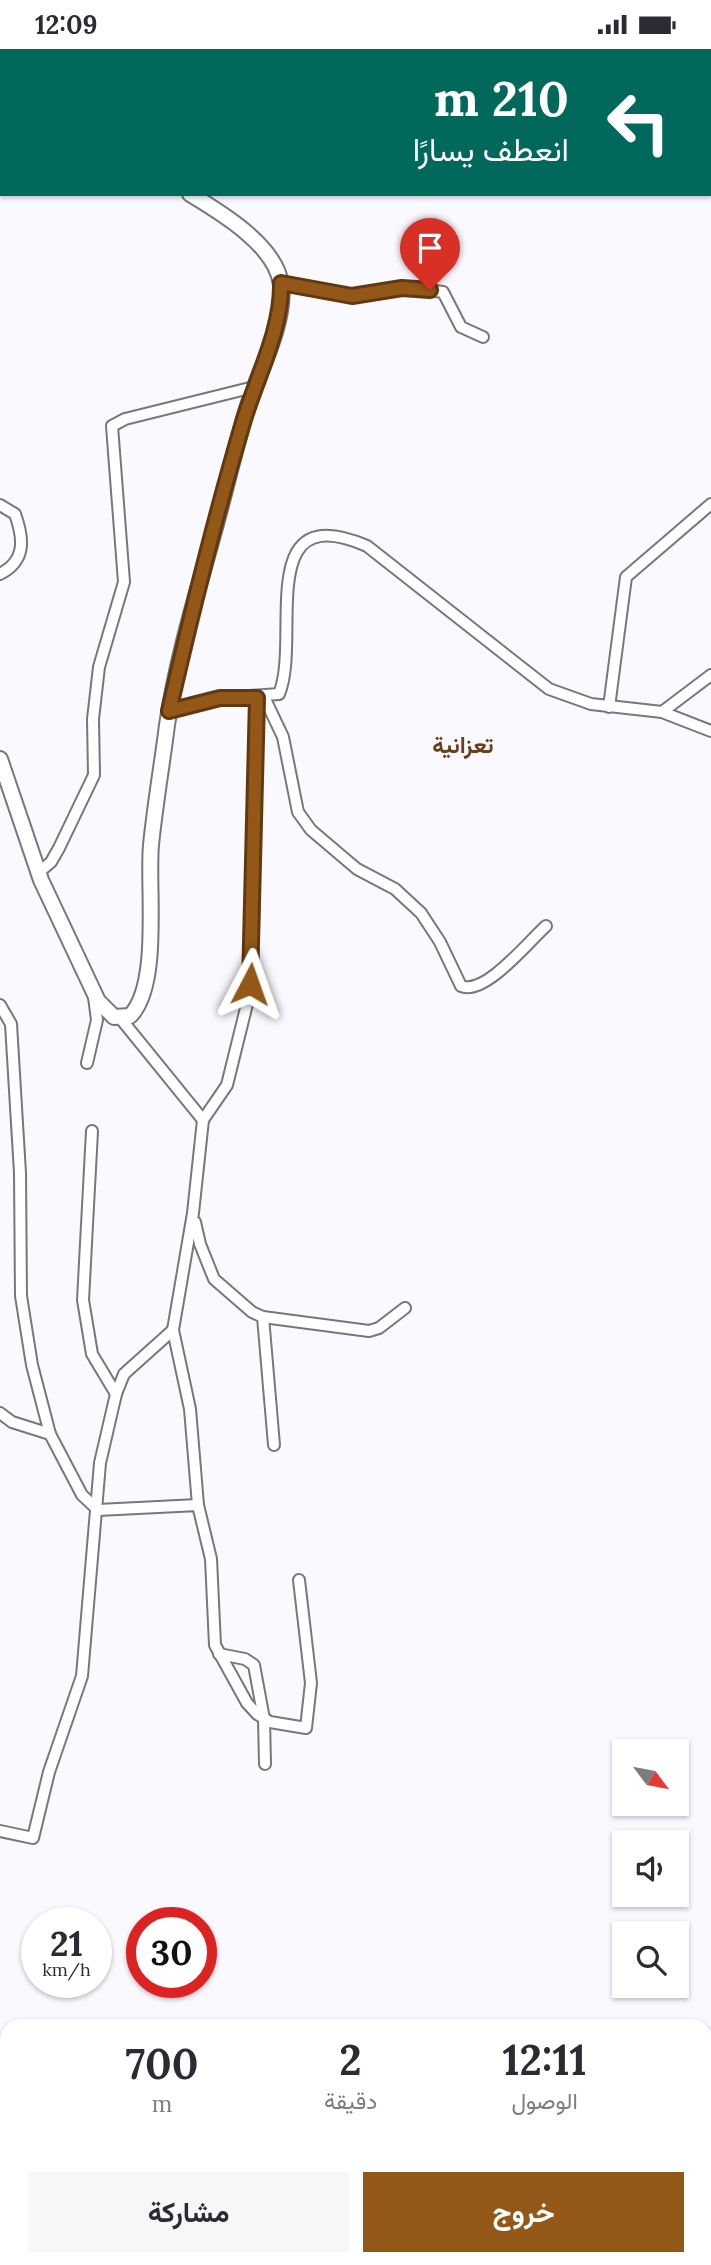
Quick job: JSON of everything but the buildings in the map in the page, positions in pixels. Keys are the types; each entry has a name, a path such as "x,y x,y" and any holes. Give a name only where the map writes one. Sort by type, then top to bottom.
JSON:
{"street":[{"path":"121,1019 134,1012 145,983 149,953 151,845 169,711 201,575 254,387 269,348 281,283 275,268 250,235 193,196"},
{"path":"281,283 352,296 412,288 443,292 461,327 483,337"},
{"path":"38,873 51,862 59,848 94,775 93,719 99,667 124,582 120,496 111,438 112,426 125,419 254,387"},
{"path":"609,707 626,577 711,504"},
{"path":"0,505 15,514 22,542 20,556 13,566 0,574"},
{"path":"169,711 220,698 279,694 283,682 286,601 293,557 303,542 326,536 353,540 367,546 549,689 577,701 662,712 711,731"},
{"path":"662,712 711,675"},
{"path":"260,697 283,737 298,812 311,830 357,869 395,889 421,913 440,942 461,986 477,988 545,926"},
{"path":"260,697 249,992 227,1085 204,1120 193,1213 173,1330 190,1409 198,1505 211,1559 213,1637 219,1654 247,1703 264,1719 293,1728 306,1728 311,1683 299,1580"},
{"path":"0,759 38,873 94,991 109,1015 121,1019 204,1120"},
{"path":"87,1063 97,1020 94,991"},
{"path":"0,1005 11,1024 18,1121 21,1296 32,1365 50,1434 82,1495 98,1510 153,1505 198,1505"},
{"path":"92,1131 83,1300 92,1354 116,1394"},
{"path":"193,1213 200,1244 214,1279 252,1313 263,1318 369,1331 379,1328 405,1308"},
{"path":"263,1318 274,1445"},
{"path":"0,1831 33,1838 49,1772 82,1676 100,1463 116,1394 124,1374 173,1330"},
{"path":"0,1412 12,1422 50,1434"},
{"path":"219,1654 245,1659 254,1665 264,1719 265,1764"}],"district":[{"name":"تعزانية","path":"463,745"}],"route":[{"path":"250,984 257,698 220,698 169,711 201,575 249,402 269,348 279,309 281,283 352,296 382,294 402,288 430,290"}]}
